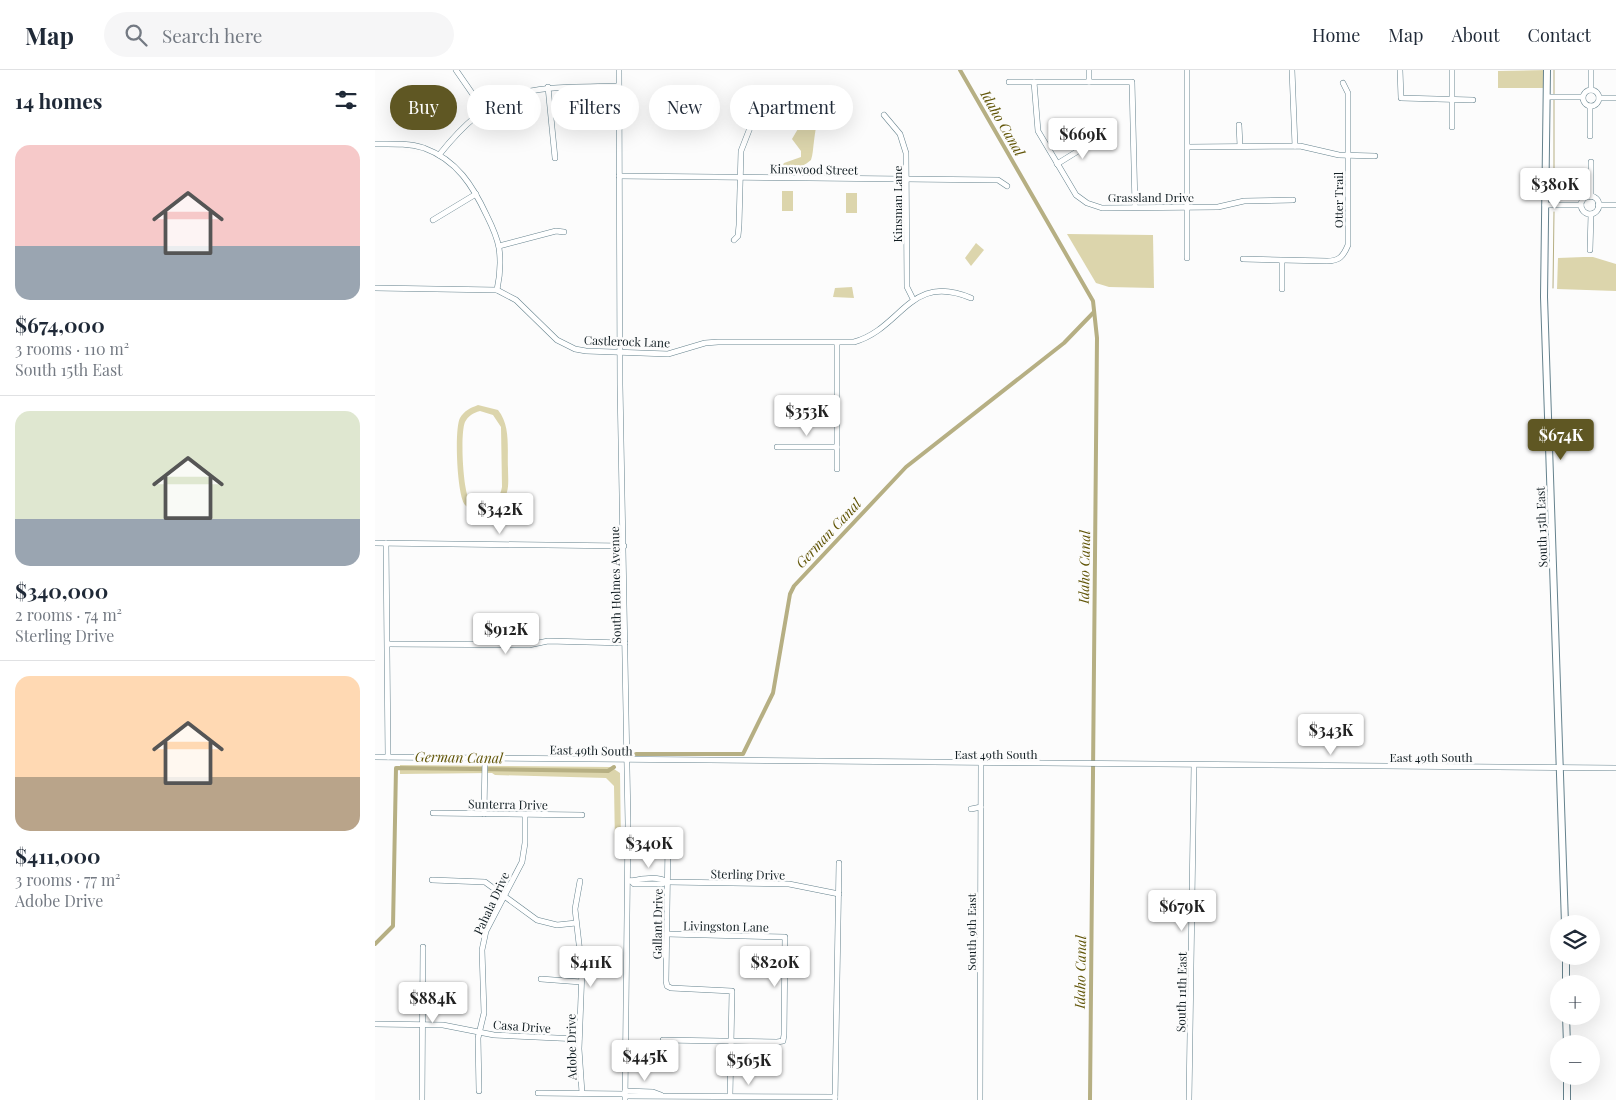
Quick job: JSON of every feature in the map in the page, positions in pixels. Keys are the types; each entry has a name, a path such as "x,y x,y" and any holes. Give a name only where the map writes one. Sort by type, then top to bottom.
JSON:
{"main road":[{"name":"South 15th East","path":"1547,70 1549,97 1544,297 1565,915"},
{"path":"1567,1085 1567,1100"}],"street":[{"path":"456,70 467,86"},
{"name":"South Holmes Avenue","path":"619,70 619,85"},
{"path":"1089,70 1089,82"},
{"path":"1187,70 1187,258"},
{"path":"1292,70 1295,146"},
{"path":"1400,70 1401,98 1473,100"},
{"path":"1452,70 1452,127"},
{"path":"1591,70 1591,90"},
{"path":"1009,82 1132,82 1135,208"},
{"name":"Grassland Drive","path":"1034,82 1036,124 1076,195 1087,203 1102,208 1217,207 1244,201 1293,200"},
{"name":"Otter Trail","path":"1283,261 1334,261 1344,254 1348,245 1348,93 1343,83"},
{"path":"548,87 555,158"},
{"path":"541,88 551,87"},
{"path":"1582,97 1586,91 1591,90 1596,92 1599,98"},
{"path":"1549,97 1582,97"},
{"path":"1582,97 1585,104 1590,106 1597,103 1599,98"},
{"path":"1599,98 1616,98"},
{"path":"1590,106 1590,136"},
{"name":"Kinsman Lane","path":"884,115 892,122 903,142 906,153 907,287 913,299"},
{"path":"439,155 454,136 467,124"},
{"path":"1239,125 1239,146"},
{"name":"South Holmes Avenue","path":"619,130 620,352 629,881 625,1095"},
{"path":"734,240 738,236 739,178 743,143 748,130"},
{"path":"1057,164 1078,150 1081,136"},
{"path":"375,144 415,146 439,155 455,167 476,194 499,246 500,275 497,290"},
{"path":"1188,147 1295,146 1348,156 1375,156"},
{"path":"1591,162 1591,197"},
{"name":"Kinswood Street","path":"619,176 998,180 1007,186"},
{"path":"433,220 476,194"},
{"path":"1581,205 1583,200 1591,197"},
{"path":"1581,205 1585,213 1591,214 1595,212 1598,205 1596,200 1591,197"},
{"path":"1545,205 1581,205"},
{"path":"1598,205 1616,205"},
{"path":"1590,250 1591,214"},
{"path":"499,246 556,231 564,232"},
{"path":"1243,259 1283,261 1282,289"},
{"name":"Castlerock Lane","path":"375,288 497,290 516,300 551,334 566,345 587,351 668,354 718,342 854,342 872,335 913,299 938,292 958,293 971,298"},
{"path":"837,343 837,469"},
{"path":"777,447 837,447"},
{"path":"375,543 624,546"},
{"path":"386,543 388,757"},
{"path":"387,644 529,646 548,642 625,643"},
{"name":"East 49th South","path":"375,757 1099,765 1616,768"},
{"path":"484,814 485,758"},
{"name":"South 9th East","path":"980,1100 981,763"},
{"name":"South 11th East","path":"1189,1100 1194,765"},
{"path":"971,809 981,807"},
{"name":"Sunterra Drive","path":"433,813 582,815"},
{"name":"Pahala Drive","path":"479,1090 480,1031 483,1013 483,943 486,931 524,855 525,814"},
{"name":"Gallant Drive","path":"671,832 668,841 667,986 732,990 732,1041"},
{"path":"538,1093 835,1099 839,863"},
{"name":"Sterling Drive","path":"629,881 653,879 668,882 789,884 839,894"},
{"path":"432,880 485,882 537,920 557,925 577,923"},
{"name":"Adobe Drive","path":"581,881 575,909 581,982 579,1039 583,1093"},
{"name":"Livingston Lane","path":"667,934 785,937 783,1041 732,1041"},
{"path":"422,1100 423,947"},
{"path":"541,979 581,982"},
{"name":"Casa Drive","path":"375,1024 454,1026 494,1035 579,1039"},
{"path":"663,1040 732,1041 730,1096"}],"shaded area":[{"path":"1547,70 1547,88 1498,88 1498,71"},
{"path":"797,130 815,130 811,160 804,165 794,168 782,166 784,163 801,157 801,151 792,139"},
{"path":"782,191 793,191 793,211 782,211"},
{"path":"846,193 857,193 857,213 846,213"},
{"path":"1067,234 1153,235 1154,288 1109,287 1096,283"},
{"path":"976,243 984,250 971,266 965,258"},
{"path":"1593,257 1616,264 1616,291 1557,289 1558,258"},
{"path":"852,287 854,298 833,297 835,288"},
{"path":"478,405 498,410 507,430 507,492 501,503 483,512 471,509 465,505 462,499 458,476 458,425 463,413","holes":["480,411 493,415 501,427 502,487 496,500 482,506 469,499 467,493 463,461 463,428 469,416 475,413"]},
{"path":"400,765 611,767 620,773 621,845 615,845 614,786 606,778 495,775 492,773 400,774"}],"waterway":[{"name":"Idaho Canal","path":"960,70 1093,301 1097,338 1090,1100"},
{"path":"1554,70 1554,94"},
{"path":"1554,98 1554,197"},
{"path":"1553,288 1554,212"},
{"name":"German Canal","path":"636,754 743,754 773,693 790,594 794,586 906,467 1064,343 1094,312"},
{"name":"German Canal","path":"375,944 393,926 396,768 608,771 614,767"}]}
